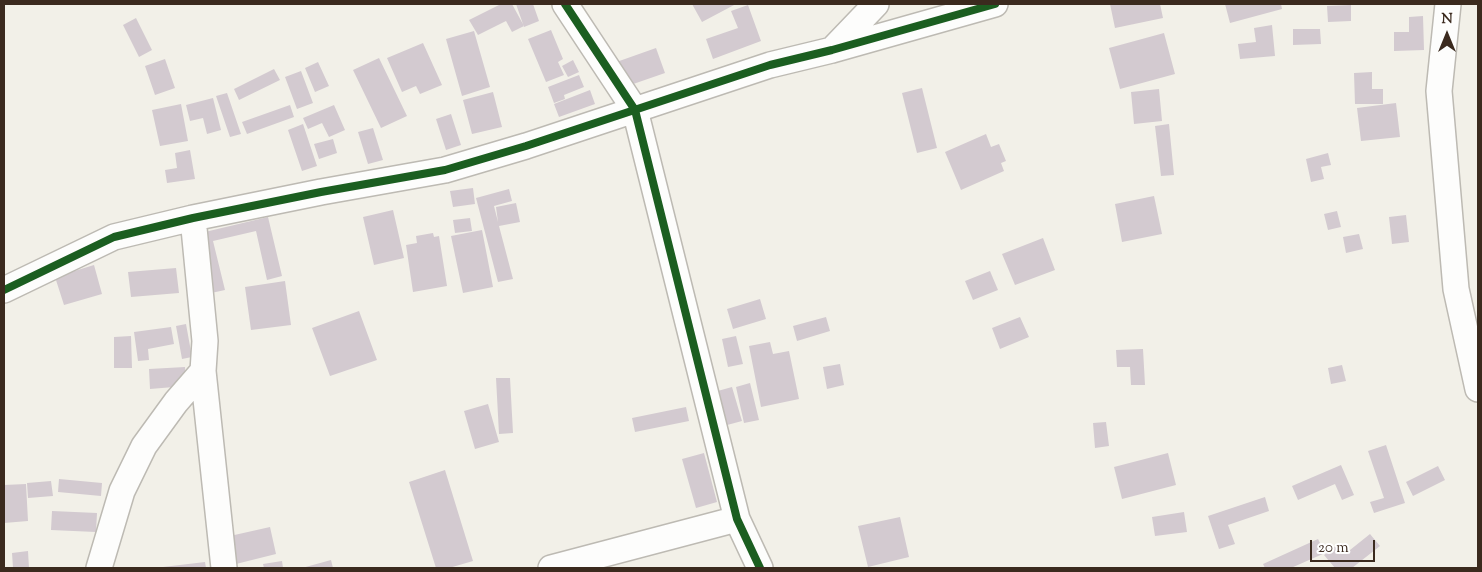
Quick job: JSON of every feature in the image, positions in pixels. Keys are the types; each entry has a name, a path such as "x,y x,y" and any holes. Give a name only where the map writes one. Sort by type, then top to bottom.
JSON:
{"street":[{"path":"565,4 635,110 737,519 760,568"},
{"path":"832,50 876,4"},
{"path":"4,290 114,237 193,218 321,192 445,170 770,65 832,50 995,4"},
{"path":"1448,4 1439,101 1456,289 1478,389"},
{"path":"193,218 205,341 203,371 224,568"},
{"path":"99,568 122,491 144,446 176,402 203,371"},
{"path":"551,568 737,519"}],"building":[{"path":"501,4 512,4 524,26 512,32 506,21 478,35 469,20"},
{"path":"516,4 533,4 539,21 524,27"},
{"path":"692,4 736,4 702,22"},
{"path":"1110,4 1160,4 1163,18 1115,28"},
{"path":"1225,4 1281,4 1282,9 1230,23"},
{"path":"748,5 761,41 713,59 706,39 738,28 731,11"},
{"path":"1351,5 1351,21 1328,22 1327,6"},
{"path":"1423,16 1424,50 1394,51 1394,32 1409,32 1409,17"},
{"path":"136,18 152,50 139,57 123,25"},
{"path":"1272,25 1275,56 1240,59 1238,44 1256,42 1254,28"},
{"path":"1293,29 1320,29 1321,44 1293,45"},
{"path":"551,30 563,59 558,62 564,75 546,82 528,39"},
{"path":"474,31 490,87 462,96 446,39"},
{"path":"1164,33 1175,74 1120,89 1109,48"},
{"path":"423,43 442,85 420,94 416,86 402,92 387,58"},
{"path":"656,48 665,73 616,90 608,65"},
{"path":"379,58 407,116 381,128 353,70"},
{"path":"165,59 175,88 155,95 145,66"},
{"path":"573,60 579,72 568,77 562,66"},
{"path":"318,62 329,86 315,92 305,68"},
{"path":"274,69 280,80 239,100 234,89"},
{"path":"301,71 313,103 297,109 285,77"},
{"path":"1372,72 1372,89 1383,89 1383,104 1355,104 1354,73"},
{"path":"579,75 584,87 564,95 565,99 554,103 548,87"},
{"path":"922,88 937,148 917,153 902,93"},
{"path":"1159,89 1162,121 1134,124 1131,92"},
{"path":"590,90 595,104 559,117 554,104"},
{"path":"493,92 502,127 472,134 463,100"},
{"path":"227,93 241,134 230,137 216,96"},
{"path":"213,98 221,130 207,134 203,118 190,121 186,105"},
{"path":"1396,103 1400,137 1361,141 1357,108"},
{"path":"181,104 188,141 160,146 152,110"},
{"path":"290,105 294,117 247,134 242,122"},
{"path":"334,105 345,130 329,137 322,123 308,129 303,118"},
{"path":"451,114 461,145 446,150 436,119"},
{"path":"303,124 317,166 302,171 288,130"},
{"path":"1169,124 1174,175 1161,176 1155,126"},
{"path":"373,128 383,160 368,164 358,132"},
{"path":"986,134 991,147 999,144 1006,161 1001,163 1004,171 961,190 945,152"},
{"path":"333,139 337,153 319,159 314,144"},
{"path":"190,150 195,179 167,183 165,170 177,168 175,153"},
{"path":"1328,153 1331,165 1321,167 1324,179 1311,182 1306,159"},
{"path":"473,188 475,204 453,207 450,191"},
{"path":"509,189 512,201 494,206 498,222 496,207 516,203 520,222 499,226 513,279 498,282 476,198"},
{"path":"1154,196 1162,234 1122,242 1115,204"},
{"path":"393,210 404,258 374,265 363,217"},
{"path":"1337,211 1341,227 1328,230 1324,214"},
{"path":"1406,215 1409,242 1392,244 1389,217"},
{"path":"268,217 282,276 267,280 256,231 213,241 225,290 202,295 188,236"},
{"path":"470,218 472,231 455,233 453,220"},
{"path":"482,230 493,287 463,293 451,236"},
{"path":"433,233 434,237 439,236 447,286 413,292 406,245 417,243 416,236"},
{"path":"1359,234 1363,249 1346,253 1343,237"},
{"path":"1043,238 1055,270 1015,285 1002,254"},
{"path":"94,265 102,294 64,305 55,277"},
{"path":"176,268 179,293 131,297 128,272"},
{"path":"990,271 998,290 973,300 965,281"},
{"path":"285,281 291,325 251,330 245,287"},
{"path":"760,299 766,319 733,329 727,309"},
{"path":"359,311 377,360 330,376 312,328"},
{"path":"826,317 830,331 797,341 793,326"},
{"path":"1020,317 1029,337 1000,349 992,328"},
{"path":"186,324 192,357 182,359 176,326"},
{"path":"171,327 174,344 148,349 149,360 138,361 134,332"},
{"path":"131,336 132,368 114,368 114,337"},
{"path":"736,336 743,364 728,367 722,339"},
{"path":"770,342 773,354 789,351 799,399 761,407 749,346"},
{"path":"1143,349 1145,385 1131,385 1130,367 1117,367 1116,350"},
{"path":"840,364 844,385 827,389 823,367"},
{"path":"1342,365 1346,381 1331,384 1328,368"},
{"path":"185,367 186,386 150,389 149,369"},
{"path":"496,378 510,378 513,433 499,434"},
{"path":"750,383 759,420 744,423 736,387"},
{"path":"732,387 742,421 716,428 707,394"},
{"path":"488,404 499,442 475,449 464,411"},
{"path":"686,407 689,421 635,432 632,418"},
{"path":"1106,422 1109,446 1095,448 1093,423"},
{"path":"1386,445 1405,503 1374,513 1370,502 1384,498 1368,451"},
{"path":"704,453 717,502 696,508 682,459"},
{"path":"1168,453 1176,485 1122,499 1114,467"},
{"path":"1341,465 1354,495 1342,500 1335,484 1298,500 1292,486"},
{"path":"1438,466 1445,480 1413,496 1406,482"},
{"path":"445,470 473,561 449,568 436,568 409,482"},
{"path":"59,479 102,483 101,496 58,492"},
{"path":"51,481 53,496 28,498 27,483"},
{"path":"26,484 28,521 4,523 4,485"},
{"path":"1265,497 1269,511 1228,525 1235,544 1219,549 1208,516"},
{"path":"52,511 97,513 96,532 51,530"},
{"path":"1184,512 1187,532 1155,536 1152,517"},
{"path":"900,517 909,557 868,567 858,526"},
{"path":"270,527 276,554 236,564 230,536"},
{"path":"1370,534 1380,546 1352,568 1335,568 1324,555 1337,545 1345,554"},
{"path":"1318,539 1325,553 1291,568 1265,568 1263,564"},
{"path":"28,551 29,568 13,568 12,553"},
{"path":"331,560 333,568 302,568"},
{"path":"282,561 283,568 264,568 263,564"},
{"path":"205,562 206,568 163,568 163,567"}],"cycle path":[{"path":"565,4 635,110 737,519 760,568"},
{"path":"4,290 114,237 193,218 321,192 445,170 526,146 770,65 832,50 995,4"}]}
